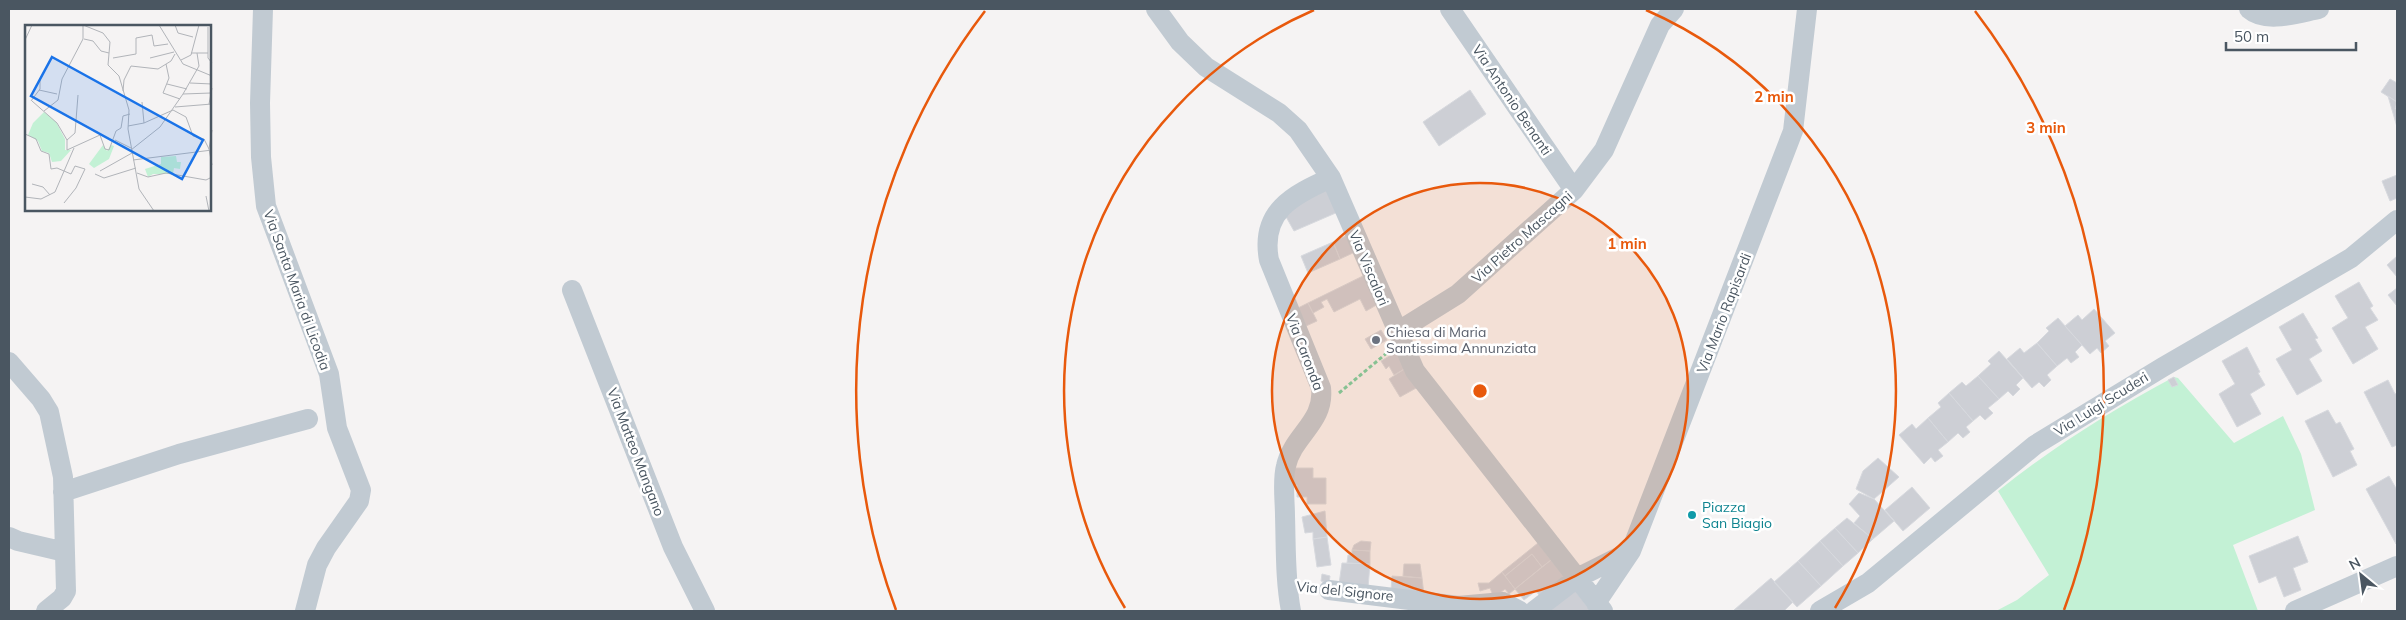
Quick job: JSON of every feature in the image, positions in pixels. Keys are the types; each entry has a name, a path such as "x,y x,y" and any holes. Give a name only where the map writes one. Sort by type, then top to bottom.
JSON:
{"street":[{"name":"Via Santa Maria di Licodia","path":"263,9 260,103 261,157 266,206 329,374 337,428 361,490 359,501 326,548 317,565 305,611"},
{"name":"Via Viscalori","path":"1156,9 1180,42 1206,67 1279,113 1298,130 1330,178 1398,337 1415,371 1599,607"},
{"name":"Via Antonio Benanti","path":"1450,9 1574,190"},
{"name":"Via Pietro Mascagni","path":"1398,337 1405,328 1458,294 1510,250 1574,190 1604,150 1660,25 1674,9"},
{"name":"Via Mario Rapisardi","path":"1599,607 1631,551 1793,130 1807,9"},
{"path":"2249,9 2256,15 2282,16 2319,9"},
{"name":"Via Caronda","path":"1291,611 1287,584 1284,474 1289,456 1320,411 1323,400 1321,388 1268,260 1266,244 1268,228 1284,206 1304,190 1330,178"},
{"name":"Via Luigi Scuderi","path":"1820,611 1868,583 2035,445 2163,366 2351,258 2397,220"},
{"name":"Via Matteo Mangano","path":"572,290 673,547 705,611"},
{"path":"9,362 41,399 49,412 63,478 66,591 62,598 46,611"},
{"path":"63,492 180,454 308,420"},
{"path":"9,537 65,552"},
{"path":"1534,611 1578,578 1631,551"},
{"path":"2295,611 2397,566"},
{"name":"Via del Signore","path":"1329,590 1458,606 1503,602 1520,611"}],"path":[{"path":"1323,400 1337,395 1373,363 1398,337"}],"green space":[{"path":"2174,377 2178,378 2234,443 2283,416 2301,454 2315,510 2233,545 2258,611 1996,611 2017,600 2049,575 1998,491 2040,459 2083,430"}],"building":[{"path":"2390,79 2397,83 2397,102 2381,92"},
{"path":"1470,90 1486,114 1439,146 1423,122"},
{"path":"2388,96 2397,102 2395,109 2397,109 2397,127"},
{"path":"2397,175 2397,198 2390,201 2382,181"},
{"path":"1328,189 1338,212 1294,231 1285,215 1306,199"},
{"path":"1348,235 1355,252 1340,259 1333,242"},
{"path":"1333,242 1340,259 1308,273 1301,256"},
{"path":"2397,256 2397,277 2387,265"},
{"path":"1367,274 1380,303 1366,311 1360,299 1334,312 1327,299 1321,302 1324,307 1313,313 1308,303"},
{"path":"2359,282 2373,306 2370,308 2378,320 2365,327 2378,349 2353,364 2332,328 2348,318 2335,296"},
{"path":"2397,288 2397,306 2388,295"},
{"path":"1308,303 1317,321 1306,326 1298,308"},
{"path":"2094,309 2115,333 2105,341 2109,346 2101,353 2097,348 2090,354 2065,326 2078,315 2082,320"},
{"path":"2303,313 2318,338 2315,339 2322,351 2309,359 2322,381 2297,395 2276,359 2292,350 2279,327"},
{"path":"2058,318 2082,345 2075,352 2079,357 2071,363 2067,358 2057,366 2037,343 2049,331 2046,328"},
{"name":"Chiesa di Maria Santissima Annunziata","path":"1381,330 1387,340 1371,349 1365,339"},
{"path":"2037,343 2057,366 2047,375 2051,380 2044,387 2039,382 2032,388 2007,359 2020,348 2024,353"},
{"path":"2247,347 2265,385 2250,394 2261,414 2237,427 2219,394 2235,384 2222,361"},
{"path":"1999,351 2023,378 2016,385 2020,389 2013,396 2008,391 1999,399 1978,376 1991,364 1988,361"},
{"path":"1396,352 1406,368 1394,375 1389,366 1386,369 1381,361"},
{"path":"1406,368 1418,387 1400,397 1389,379"},
{"path":"1978,376 1999,399 1988,408 1993,413 1985,420 1980,415 1973,421 1949,393 1962,382 1966,386"},
{"path":"2174,377 2178,385 2172,387 2168,380"},
{"path":"2388,380 2395,394 2397,393 2397,445 2392,447 2364,392"},
{"path":"1949,393 1973,421 1966,427 1970,432 1963,438 1958,433 1948,442 1928,418 1941,407 1938,403"},
{"path":"2328,410 2336,424 2340,422 2354,449 2350,451 2357,465 2333,477 2305,421"},
{"path":"1928,418 1948,442 1938,450 1943,456 1935,462 1931,457 1924,464 1899,435 1912,424 1916,429"},
{"path":"1878,458 1899,477 1874,499 1856,489 1863,471"},
{"path":"1293,468 1313,468 1313,478 1326,478 1326,504 1307,504 1307,497 1297,497 1297,485 1293,485"},
{"path":"2389,476 2397,490 2396,544 2366,489"},
{"path":"1912,487 1930,508 1903,531 1885,510"},
{"path":"1859,493 1874,499 1894,521 1873,539 1854,523 1860,516 1849,504"},
{"path":"1325,511 1327,537 1313,539 1313,532 1305,533 1302,517"},
{"path":"1847,518 1873,539 1858,553 1835,528"},
{"path":"1835,528 1858,553 1843,566 1820,541"},
{"path":"2298,536 2308,562 2293,568 2301,590 2284,597 2276,576 2259,583 2249,556"},
{"path":"1327,537 1331,565 1317,567 1313,539"},
{"path":"1361,541 1371,542 1370,551 1352,550 1354,545"},
{"path":"1820,541 1843,566 1821,586 1798,561"},
{"path":"1538,543 1551,560 1542,567 1532,554 1505,576 1502,572"},
{"path":"1352,550 1370,551 1370,564 1347,563 1348,555 1352,555"},
{"path":"1532,554 1542,567 1515,589 1505,576"},
{"path":"1551,560 1567,579 1542,599 1536,591 1524,600 1515,589"},
{"path":"1798,561 1821,586 1797,607 1774,582"},
{"path":"1342,563 1370,564 1368,588 1339,584"},
{"path":"1404,564 1420,564 1422,578 1403,576"},
{"path":"1502,572 1515,589 1509,594 1505,589 1494,598 1490,588 1480,591 1478,583 1489,583"},
{"path":"1322,574 1330,576 1329,583 1321,581"},
{"path":"1392,576 1422,578 1424,595 1391,591"},
{"path":"1771,578 1793,602 1784,611 1734,610"},
{"path":"1573,588 1591,611 1546,611"}],"place":[{"name":"Chiesa di Maria Santissima Annunziata","path":"1376,340"},
{"name":"Piazza San Biagio","path":"1692,515"}]}
